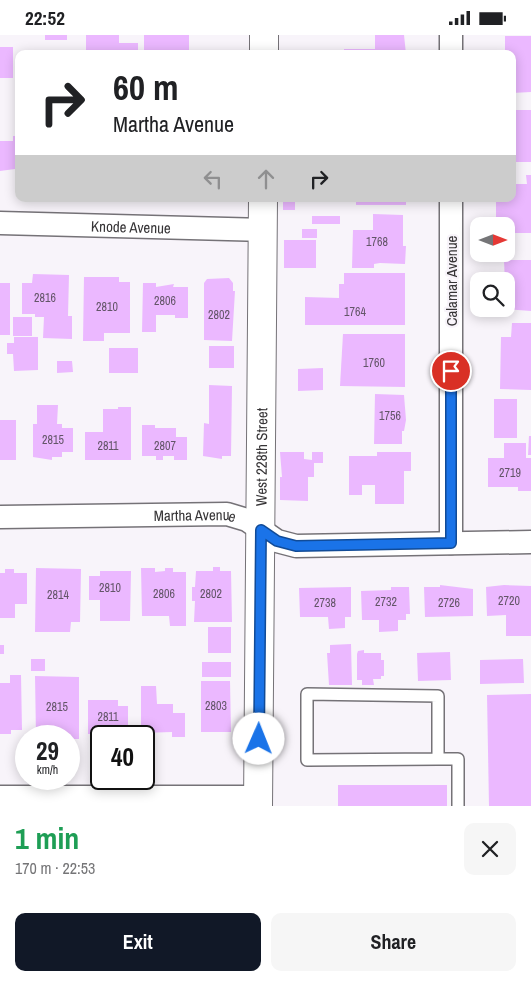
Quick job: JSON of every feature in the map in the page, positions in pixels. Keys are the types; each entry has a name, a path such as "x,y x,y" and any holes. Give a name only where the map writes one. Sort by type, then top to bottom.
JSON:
{"street":[{"path":"264,35 264,50"},
{"path":"451,35 451,50"},
{"name":"West 228th Street","path":"258,801 263,202"},
{"name":"Calamar Avenue","path":"451,202 451,543"},
{"name":"Knode Avenue","path":"0,223 262,230"},
{"name":"Martha Avenue","path":"0,517 227,514 247,520 277,541 296,546 531,542"},
{"path":"0,797 258,801"}],"lane":[{"path":"438,759 438,696 306,694 306,760 458,759 458,806"}],"building":[{"path":"45,35 67,35 67,40 45,40"},
{"path":"86,35 119,35 119,43 138,43 138,50 86,50"},
{"path":"144,35 189,35 189,50 144,50"},
{"path":"375,35 404,35 406,50 344,50 375,49"},
{"path":"505,36 531,36 531,92 516,93 516,50 505,50"},
{"path":"0,47 13,47 13,78 0,78"},
{"path":"516,110 531,110 531,162 516,162"},
{"path":"13,136 15,136 15,169 0,171 0,141 13,141"},
{"path":"526,175 531,175 531,233 515,233 515,217 496,217 496,202 516,202 516,184 527,184"},
{"path":"283,202 295,202 295,210 283,210"},
{"path":"356,202 406,202 406,205 356,205"},
{"path":"373,214 403,215 403,246 406,246 405,264 380,263 374,264 374,268 352,268 353,230 373,230"},
{"path":"312,216 340,216 340,224 312,224"},
{"path":"302,229 317,229 317,238 302,238"},
{"path":"284,240 316,240 316,268 284,268"},
{"path":"515,260 531,260 531,311 515,310 515,272 504,272 504,263 515,263"},
{"path":"344,273 405,273 405,325 305,325 305,297 339,298 339,284 344,284"},
{"path":"33,274 69,275 68,316 72,316 72,339 43,338 44,317 35,317 35,314 22,314 22,283 32,283"},
{"path":"84,277 119,277 119,282 130,282 130,333 104,333 104,341 83,341"},
{"path":"229,278 233,283 233,291 235,291 232,341 204,340 204,283 207,279"},
{"path":"0,283 10,283 10,335 0,335"},
{"path":"143,283 156,283 156,287 174,284 173,287 188,287 188,318 175,318 175,315 156,315 156,332 142,332"},
{"path":"13,317 32,317 32,336 13,336"},
{"path":"512,323 531,323 531,390 500,389 501,337 511,337"},
{"path":"343,334 405,334 405,387 340,386"},
{"path":"14,337 38,337 38,370 14,371 13,354 7,354 7,343 14,343"},
{"path":"209,346 234,346 234,368 209,368"},
{"path":"109,348 138,348 138,373 109,373"},
{"path":"57,361 72,361 73,372 57,373"},
{"path":"323,368 323,390 298,391 298,369"},
{"path":"209,385 232,386 231,456 222,456 222,459 203,456 204,423 209,424"},
{"path":"375,394 404,395 406,420 404,431 402,431 402,444 374,444"},
{"path":"494,399 517,399 517,438 494,438"},
{"path":"37,405 58,405 57,424 62,424 62,428 73,428 73,452 62,452 62,457 52,457 52,460 33,457 33,424 37,424"},
{"path":"118,407 131,407 131,460 85,460 85,432 103,432 103,409 118,409"},
{"path":"0,420 16,420 16,460 0,460"},
{"path":"142,425 155,425 155,428 176,428 176,437 187,437 187,460 174,460 174,456 163,456 163,460 156,460 156,456 142,456"},
{"path":"529,436 531,436 531,455 528,455"},
{"path":"504,443 526,443 526,458 531,458 531,491 518,491 518,487 488,487 488,458 504,458"},
{"path":"280,452 304,452 304,459 312,460 312,452 323,452 323,463 314,463 314,477 308,477 308,501 280,500 280,477 282,477"},
{"path":"377,452 411,452 411,471 404,471 404,504 375,504 375,485 362,485 362,495 349,495 349,456 377,456"},
{"path":"213,567 220,567 220,571 231,571 232,622 194,622 195,601 192,601 192,587 195,587 196,571 213,571"},
{"path":"36,568 81,569 80,622 71,622 70,632 35,632"},
{"path":"141,568 155,568 155,572 165,571 165,568 173,568 173,572 186,572 186,626 170,626 169,616 142,616"},
{"path":"5,569 14,569 14,573 27,573 27,604 15,604 15,618 0,618 0,573 5,573"},
{"path":"100,571 131,571 130,621 100,621 100,600 89,600 89,576 100,576"},
{"path":"440,585 473,589 473,616 425,617 424,587 440,587"},
{"path":"504,585 531,586 531,636 506,636 506,615 487,616 486,587"},
{"path":"351,587 351,617 345,617 345,628 329,629 328,617 300,617 299,588"},
{"path":"391,587 409,587 410,614 406,614 406,620 398,620 398,631 379,632 379,620 362,620 361,591 391,590"},
{"path":"208,627 231,627 231,653 208,653"},
{"path":"351,644 352,685 329,685 327,653 330,653 330,645"},
{"path":"0,645 4,645 4,654 0,654"},
{"path":"364,650 364,653 381,653 381,660 384,660 384,676 381,676 381,679 373,679 374,685 362,685 362,680 357,680 357,654 358,651"},
{"path":"450,652 451,680 418,681 417,653"},
{"path":"31,659 45,659 45,671 31,671"},
{"path":"523,659 524,683 480,684 480,660"},
{"path":"202,662 231,662 231,677 202,677"},
{"path":"10,675 21,675 22,725 15,725 15,730 11,730 11,734 0,734 0,683 10,683"},
{"path":"35,676 79,677 79,725 36,725"},
{"path":"201,681 230,681 231,732 201,732"},
{"path":"141,686 156,686 157,704 173,704 173,713 185,713 185,737 172,737 172,732 155,733 155,725 141,725"},
{"path":"531,694 531,806 489,806 487,695"},
{"path":"88,700 118,700 118,706 128,706 128,725 90,725 90,734 88,734"},
{"path":"338,785 447,785 447,806 338,806"}],"route":[{"path":"259,739 261,530 277,541 296,546 451,543 451,371"}]}
